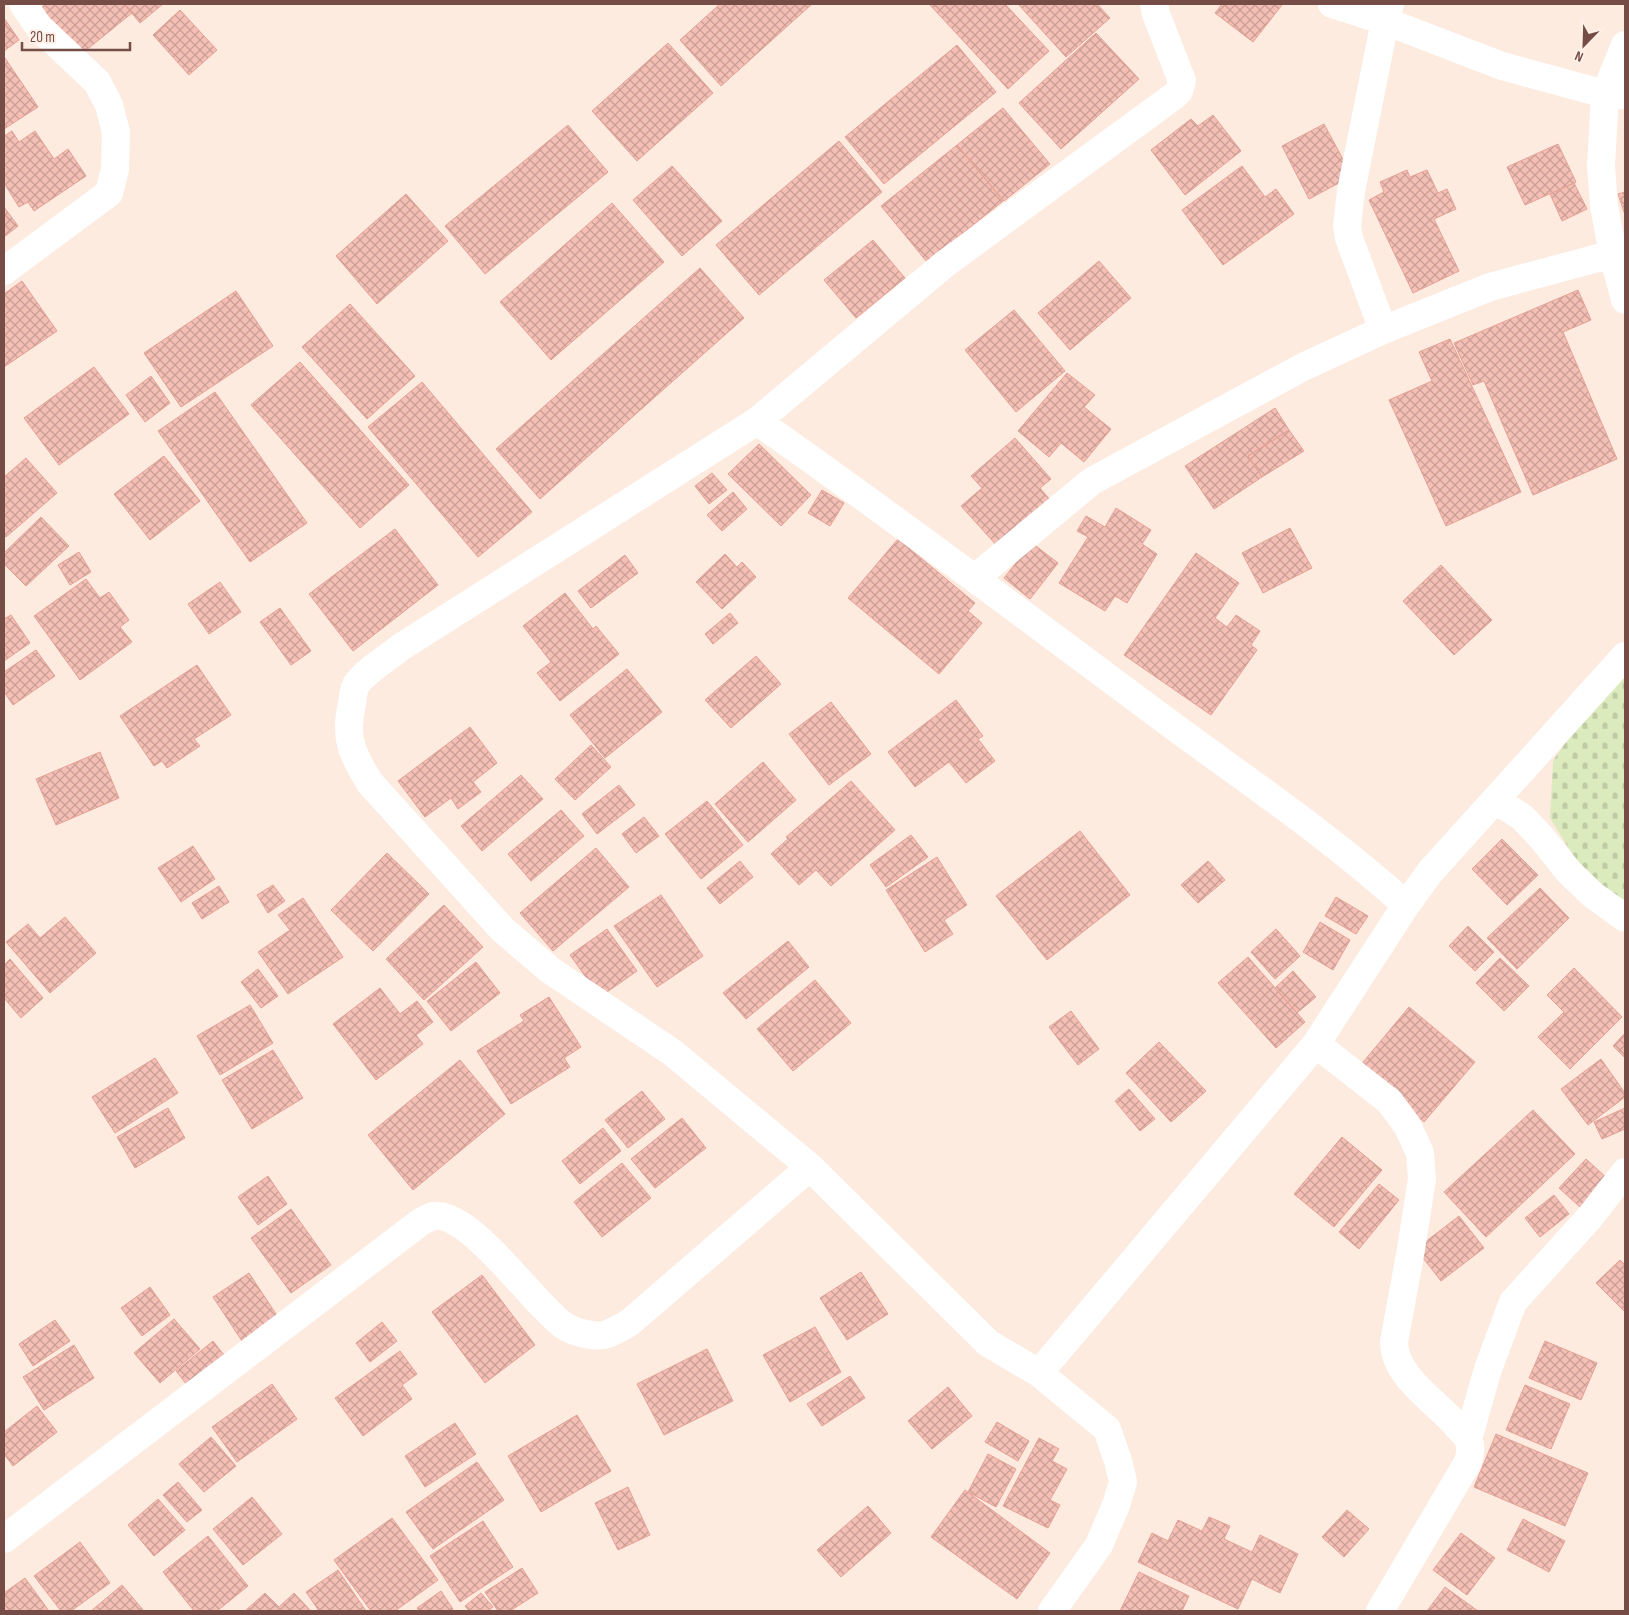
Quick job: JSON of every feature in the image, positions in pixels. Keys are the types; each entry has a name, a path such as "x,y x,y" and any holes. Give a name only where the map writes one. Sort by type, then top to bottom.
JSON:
{"street":[{"path":"4,271 109,193 115,169 116,132 108,105 97,82 39,27 23,4"},
{"path":"1052,1611 1099,1545 1116,1505 1123,1482 1107,1429 1039,1373 988,1343 810,1167 673,1053 550,970 503,930 370,784 355,759 348,733 356,685 372,669 401,647 757,421 946,263 1179,91 1182,81 1156,14 1154,4"},
{"path":"1332,4 1388,12 1502,66 1615,94"},
{"path":"1383,330 1349,238 1347,226 1351,191 1388,12"},
{"path":"1625,45 1601,166 1604,206 1612,254 1625,300"},
{"path":"975,578 1092,481 1303,367 1383,330 1490,287 1612,254"},
{"path":"757,421 975,578 1312,829 1379,880 1406,905"},
{"path":"1039,1373 1316,1044 1406,905 1430,872 1625,656"},
{"path":"1495,800 1522,817 1569,872 1593,896 1625,918"},
{"path":"1316,1044 1389,1101 1407,1125 1420,1153 1422,1179 1394,1342 1394,1352 1399,1365 1414,1383 1453,1421 1468,1439 1471,1449 1468,1462 1380,1611"},
{"path":"4,1539 422,1221 432,1216 447,1218 462,1225 564,1326 586,1334 604,1335 629,1323 810,1167"},
{"path":"1468,1439 1488,1369 1513,1302 1590,1217 1625,1172"}],"green space":[{"path":"1625,670 1625,911 1584,873 1550,818 1553,761 1584,715"}],"building":[{"path":"46,4 124,4 132,13 79,56 41,8"},
{"path":"124,4 163,4 140,23"},
{"path":"720,4 812,4 721,86 680,40"},
{"path":"929,4 1005,4 1049,51 1008,89"},
{"path":"1018,4 1097,4 1110,18 1066,57"},
{"path":"1222,4 1282,5 1253,42 1215,13"},
{"path":"180,10 217,50 189,75 153,35"},
{"path":"4,18 19,40 4,51"},
{"path":"1096,33 1139,79 1061,149 1019,103"},
{"path":"668,43 713,93 637,161 592,111"},
{"path":"957,45 996,92 884,184 845,137"},
{"path":"4,58 38,107 4,129"},
{"path":"1003,108 1050,164 1004,201 957,145"},
{"path":"1213,115 1241,151 1185,195 1151,150 1191,119 1198,126"},
{"path":"1324,124 1352,176 1309,199 1282,146"},
{"path":"568,125 608,172 485,274 445,226"},
{"path":"12,131 19,142 35,131 54,159 68,149 86,176 34,211 28,202 19,207 4,183 4,136"},
{"path":"839,141 882,192 759,295 716,245"},
{"path":"1558,144 1576,182 1525,205 1507,167"},
{"path":"957,145 1003,201 927,262 881,206"},
{"path":"672,166 722,221 682,256 633,200"},
{"path":"1242,166 1265,197 1276,189 1294,214 1223,265 1182,210"},
{"path":"1407,170 1410,177 1427,170 1438,193 1447,189 1456,209 1434,219 1459,271 1413,293 1369,200 1384,192 1380,182"},
{"path":"1574,183 1587,209 1562,221 1550,194"},
{"path":"1625,192 1625,215 1618,194"},
{"path":"406,194 448,241 377,304 336,256"},
{"path":"612,203 664,262 551,360 500,302"},
{"path":"4,207 18,226 4,237"},
{"path":"873,240 905,278 856,318 824,280"},
{"path":"1099,261 1131,298 1070,350 1038,313"},
{"path":"700,268 744,318 540,499 496,449"},
{"path":"22,281 57,331 4,367 4,294"},
{"path":"1578,290 1591,320 1563,332 1617,459 1533,495 1484,381 1473,385 1454,343"},
{"path":"236,291 273,346 181,407 144,353"},
{"path":"350,304 415,376 367,419 302,347"},
{"path":"1014,310 1065,371 1016,412 965,350"},
{"path":"1450,339 1521,492 1446,526 1389,400 1432,381 1419,352"},
{"path":"300,362 409,485 360,528 251,405"},
{"path":"94,367 129,414 59,465 24,418"},
{"path":"1067,373 1095,395 1084,407 1111,429 1084,462 1061,443 1049,457 1018,431"},
{"path":"151,376 170,403 145,422 126,395"},
{"path":"422,382 532,512 478,557 368,427"},
{"path":"215,392 307,523 250,562 158,431"},
{"path":"1275,408 1289,430 1248,456 1262,477 1214,509 1185,466"},
{"path":"1289,430 1304,451 1262,477 1248,456"},
{"path":"1015,438 1051,479 1040,488 1051,501 998,547 961,506 982,488 971,476"},
{"path":"759,444 811,495 781,526 728,474"},
{"path":"164,456 200,501 150,540 114,494"},
{"path":"26,458 57,493 6,537 4,535 4,477"},
{"path":"712,473 727,490 709,504 695,486"},
{"path":"822,490 844,503 830,526 808,513"},
{"path":"733,492 747,509 722,531 707,515"},
{"path":"1116,508 1151,530 1142,544 1157,554 1127,603 1115,596 1105,611 1059,583 1088,537 1077,531 1086,516 1105,527"},
{"path":"41,517 69,546 26,586 4,564 4,553"},
{"path":"1290,528 1312,568 1263,593 1242,553"},
{"path":"395,529 438,585 353,651 309,594"},
{"path":"898,539 975,603 968,611 982,623 939,674 848,598"},
{"path":"1032,543 1058,563 1030,599 1004,578"},
{"path":"79,552 91,572 70,585 58,565"},
{"path":"1196,553 1239,583 1215,618 1227,627 1236,615 1260,631 1251,645 1257,650 1211,715 1124,655"},
{"path":"725,554 737,567 742,562 756,577 722,609 696,582"},
{"path":"625,555 638,573 591,608 578,591"},
{"path":"1441,565 1492,620 1454,655 1403,601"},
{"path":"86,579 100,598 109,592 129,620 120,627 132,642 80,680 34,616"},
{"path":"220,582 241,612 209,634 188,604"},
{"path":"565,593 593,629 596,626 619,654 560,701 537,673 551,662 523,626"},
{"path":"280,608 311,651 291,665 260,622"},
{"path":"730,613 738,623 713,644 705,634"},
{"path":"11,615 30,643 4,661 4,619"},
{"path":"36,650 55,676 13,705 4,692 4,672"},
{"path":"756,656 781,684 731,728 705,700"},
{"path":"197,665 231,715 194,739 200,746 167,768 162,761 154,766 120,716"},
{"path":"627,669 662,712 605,758 570,715"},
{"path":"956,700 983,736 978,739 995,761 966,783 949,762 915,787 888,752"},
{"path":"831,702 871,754 829,785 789,734"},
{"path":"470,727 497,763 473,782 481,792 458,809 451,798 425,817 398,781"},
{"path":"591,745 611,767 575,800 555,779"},
{"path":"100,752 119,798 56,825 36,779"},
{"path":"763,762 796,800 748,842 715,804"},
{"path":"521,775 543,799 482,851 461,826"},
{"path":"851,781 895,830 831,886 816,870 799,885 771,854 788,839 786,837"},
{"path":"619,785 635,805 597,834 582,814"},
{"path":"707,801 743,845 701,879 665,834"},
{"path":"561,810 584,836 531,881 508,854"},
{"path":"644,817 659,836 636,853 622,834"},
{"path":"1080,831 1130,895 1047,960 996,896"},
{"path":"911,835 928,857 886,887 870,865"},
{"path":"1502,839 1538,875 1507,905 1472,869"},
{"path":"193,846 215,879 181,902 158,868"},
{"path":"596,848 629,887 553,951 520,913"},
{"path":"387,853 429,894 373,951 331,910"},
{"path":"937,857 967,905 944,920 953,934 925,952 886,890"},
{"path":"740,861 753,877 720,904 707,888"},
{"path":"1208,861 1225,880 1198,903 1181,885"},
{"path":"273,885 285,901 268,913 257,895"},
{"path":"219,886 229,902 202,919 192,903"},
{"path":"1540,888 1569,918 1517,969 1487,938"},
{"path":"661,895 703,956 657,987 614,926"},
{"path":"1336,897 1368,916 1356,934 1325,916"},
{"path":"303,898 343,957 288,994 258,952 290,930 278,915"},
{"path":"444,905 483,947 424,1000 386,959"},
{"path":"65,917 96,953 50,993 6,942 28,924 40,938"},
{"path":"1320,922 1350,940 1333,970 1303,952"},
{"path":"1468,926 1494,952 1475,971 1449,946"},
{"path":"607,929 637,971 600,997 570,955"},
{"path":"1276,929 1300,956 1275,979 1251,952"},
{"path":"788,941 809,967 746,1019 723,993"},
{"path":"1248,957 1305,1022 1276,1048 1218,983"},
{"path":"1500,958 1529,986 1504,1011 1476,983"},
{"path":"10,959 43,998 21,1018 4,998 4,965"},
{"path":"476,962 500,993 451,1031 427,1001"},
{"path":"1574,968 1622,1017 1570,1069 1538,1037 1564,1012 1547,995"},
{"path":"258,969 278,996 261,1008 241,982"},
{"path":"1293,971 1316,997 1297,1013 1275,988"},
{"path":"815,980 851,1023 793,1071 757,1029"},
{"path":"380,988 400,1014 417,1001 433,1022 416,1035 423,1044 376,1080 333,1024"},
{"path":"549,997 581,1047 564,1058 570,1067 511,1104 477,1051 524,1021 520,1015"},
{"path":"250,1005 273,1043 220,1075 197,1036"},
{"path":"1409,1007 1475,1062 1424,1122 1359,1067"},
{"path":"1071,1011 1099,1049 1078,1065 1049,1027"},
{"path":"1625,1033 1625,1058 1613,1046"},
{"path":"1159,1042 1206,1091 1171,1122 1126,1073"},
{"path":"273,1050 303,1098 252,1129 222,1080"},
{"path":"155,1058 178,1093 115,1133 92,1097"},
{"path":"1601,1059 1625,1093 1625,1097 1588,1125 1561,1089"},
{"path":"460,1060 505,1114 413,1190 368,1135"},
{"path":"1129,1089 1155,1119 1140,1131 1115,1101"},
{"path":"642,1091 665,1119 628,1148 605,1120"},
{"path":"168,1108 185,1138 135,1168 117,1137"},
{"path":"1625,1108 1625,1129 1602,1139 1594,1122"},
{"path":"1533,1110 1575,1154 1486,1237 1444,1192"},
{"path":"682,1118 706,1148 655,1188 631,1159"},
{"path":"603,1128 621,1151 580,1184 562,1161"},
{"path":"1342,1137 1382,1170 1334,1227 1294,1194"},
{"path":"1586,1159 1608,1179 1581,1208 1559,1188"},
{"path":"622,1163 651,1198 602,1237 574,1202"},
{"path":"268,1176 287,1204 258,1225 238,1197"},
{"path":"1379,1184 1399,1200 1359,1249 1339,1232"},
{"path":"1554,1195 1569,1214 1540,1237 1525,1218"},
{"path":"291,1209 331,1265 291,1293 251,1238"},
{"path":"1459,1216 1484,1248 1441,1281 1416,1249"},
{"path":"1620,1260 1625,1265 1625,1312 1596,1283"},
{"path":"861,1272 888,1314 847,1340 820,1298"},
{"path":"249,1273 280,1320 244,1344 213,1297"},
{"path":"482,1275 535,1345 485,1383 432,1312"},
{"path":"150,1287 170,1315 142,1336 121,1308"},
{"path":"174,1319 200,1349 160,1383 134,1353"},
{"path":"55,1320 70,1341 33,1366 19,1344"},
{"path":"382,1322 397,1341 370,1362 356,1343"},
{"path":"815,1327 841,1372 790,1402 763,1355"},
{"path":"213,1341 224,1355 187,1385 176,1371"},
{"path":"1545,1341 1597,1363 1581,1400 1529,1378"},
{"path":"74,1345 94,1378 44,1410 23,1377"},
{"path":"707,1349 733,1401 664,1435 637,1384"},
{"path":"400,1351 417,1374 402,1385 412,1399 363,1436 335,1398"},
{"path":"850,1376 865,1398 822,1426 807,1404"},
{"path":"272,1384 297,1419 237,1462 212,1427"},
{"path":"1525,1385 1570,1404 1551,1449 1506,1430"},
{"path":"948,1387 972,1416 932,1449 908,1421"},
{"path":"37,1406 57,1432 13,1466 4,1454 4,1432"},
{"path":"577,1415 611,1471 541,1512 508,1456"},
{"path":"997,1422 1029,1441 1018,1461 985,1442"},
{"path":"455,1423 476,1454 425,1487 405,1456"},
{"path":"1496,1434 1588,1473 1565,1526 1474,1487"},
{"path":"211,1437 236,1466 204,1492 179,1464"},
{"path":"1039,1438 1059,1449 1052,1461 1067,1469 1050,1500 1060,1505 1048,1528 1003,1506"},
{"path":"988,1454 1016,1469 996,1507 968,1492"},
{"path":"477,1462 504,1500 433,1549 406,1512"},
{"path":"178,1482 202,1510 187,1522 163,1495"},
{"path":"628,1487 650,1535 618,1550 595,1503"},
{"path":"965,1490 1050,1553 1017,1599 931,1537"},
{"path":"252,1497 282,1534 243,1565 213,1529"},
{"path":"158,1499 185,1530 154,1556 128,1525"},
{"path":"868,1506 891,1533 841,1577 817,1550"},
{"path":"1347,1510 1369,1529 1344,1557 1322,1537"},
{"path":"1209,1517 1230,1526 1224,1539 1252,1552 1260,1535 1298,1554 1280,1593 1252,1579 1238,1609 1138,1562 1152,1533 1168,1541 1178,1520 1202,1531"},
{"path":"392,1518 438,1580 395,1611 371,1611 334,1560"},
{"path":"1523,1519 1565,1541 1549,1572 1507,1550"},
{"path":"483,1521 513,1567 460,1602 430,1556"},
{"path":"1461,1533 1495,1558 1467,1595 1433,1570"},
{"path":"208,1536 248,1586 217,1611 194,1611 163,1572"},
{"path":"80,1542 110,1583 71,1611 61,1611 34,1576"},
{"path":"522,1568 538,1593 510,1611 498,1611 485,1592"},
{"path":"338,1570 366,1611 319,1611 306,1592"},
{"path":"1139,1572 1189,1596 1182,1611 1120,1611"},
{"path":"25,1578 49,1611 4,1611 4,1593"},
{"path":"122,1585 144,1611 91,1611"},
{"path":"1445,1587 1478,1611 1427,1611"},
{"path":"441,1591 453,1609 450,1611 419,1611 417,1608"},
{"path":"265,1593 279,1607 294,1593 311,1611 245,1611"},
{"path":"481,1593 493,1607 488,1611 469,1611 465,1606"}]}
